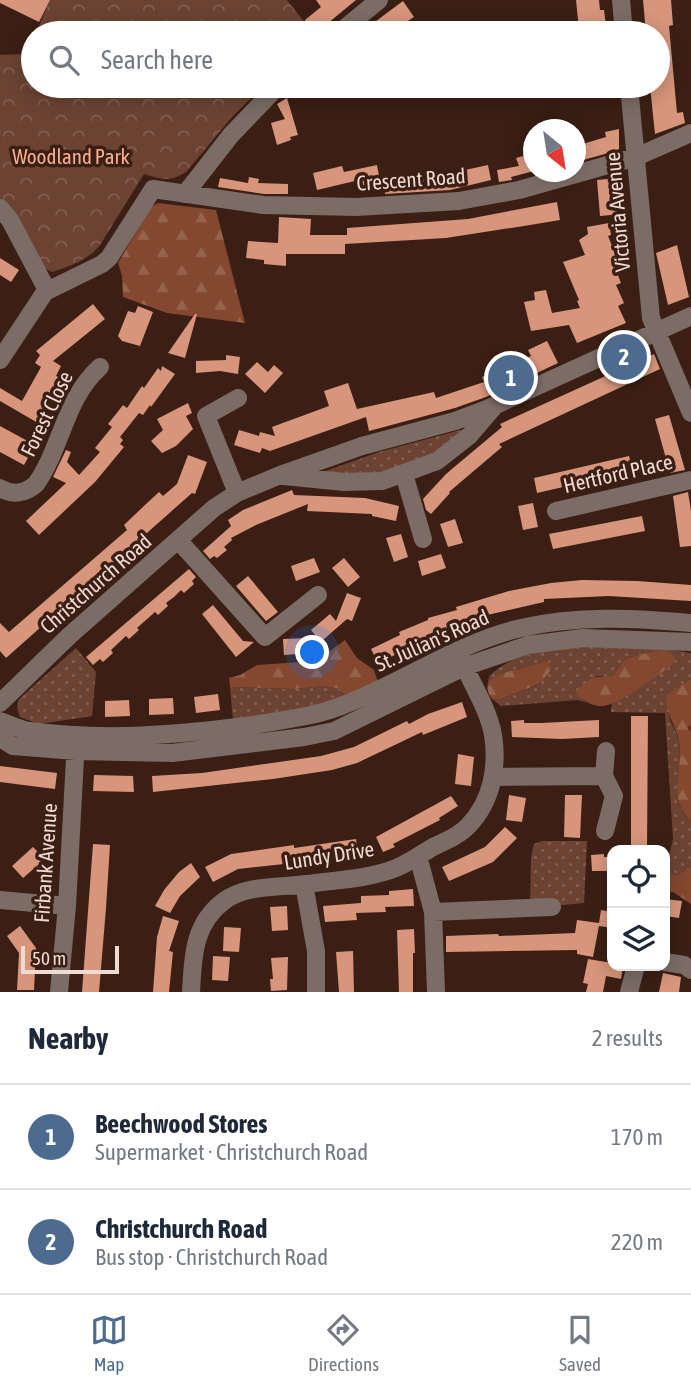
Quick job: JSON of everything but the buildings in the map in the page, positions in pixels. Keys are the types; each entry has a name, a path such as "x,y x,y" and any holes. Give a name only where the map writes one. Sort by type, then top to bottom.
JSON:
{"street":[{"path":"354,21 379,0"},
{"path":"621,0 623,21"},
{"path":"185,194 231,135 266,98"},
{"name":"Victoria Avenue","path":"630,98 650,315 691,413"},
{"name":"Crescent Road","path":"47,290 107,261 152,189 263,205 421,205 503,193 636,158 691,133"},
{"path":"0,208 10,220 47,290 35,304 0,360"},
{"name":"Christchurch Road","path":"0,703 69,636 219,504 237,493 362,446 455,421 494,406 691,316"},
{"name":"Forest Close","path":"0,488 18,493 29,490 36,484 79,391 100,367"},
{"path":"237,493 206,416 238,398"},
{"path":"280,475 366,483 404,474 442,458 473,431 494,406"},
{"path":"404,474 423,540"},
{"name":"Hertford Place","path":"556,512 691,480"},
{"path":"178,541 265,637 318,595"},
{"name":"St. Julian's Road","path":"0,738 13,746 76,744 176,734 234,736 339,707 461,658 499,634 549,623 595,619 691,623"},
{"path":"654,639 655,620"},
{"name":"St. Julian's Road","path":"461,658 501,653 553,640 654,639 691,642"},
{"name":"Lundy Drive","path":"191,992 195,942 202,925 225,900 238,893 396,868 470,824 487,796 494,777 493,735 485,710 461,658"},
{"name":"St. Julian's Road","path":"0,721 76,744"},
{"name":"Firbank Avenue","path":"59,992 76,744"},
{"path":"605,831 614,796 604,776 606,751"},
{"path":"494,777 604,776"},
{"path":"418,856 433,912 436,992"},
{"path":"304,884 316,951 316,992"},
{"path":"0,900 67,906"},
{"path":"433,912 552,907"},
{"path":"670,963 684,965 691,970"},
{"path":"629,992 634,971"}],"green space":[{"path":"50,0 287,0 304,21 41,21"},
{"name":"Woodland Park","path":"21,54 21,98 251,98 187,171 167,179 144,174 95,251 78,262 52,272 44,268 0,198 0,55"},
{"path":"158,203 216,210 245,323 167,313 123,297 118,263 151,207"},
{"path":"468,428 443,452 371,478 317,474 379,452"},
{"path":"345,640 357,658 374,670 378,682 346,697 340,689 323,686 295,689 230,687 229,678 257,665 316,661"},
{"path":"584,646 653,647 691,653 691,679 667,694 669,716 679,742 677,792 683,811 691,821 691,867 677,875 670,874 673,839 665,713 611,712 612,703 643,684 653,651 625,659 613,676 597,676 578,697 588,703 578,700 501,706 492,699 499,700 540,684 543,662 516,669 489,683 487,690 489,676 517,658 533,653"},
{"path":"76,648 96,672 92,716 39,724 20,717 17,708 19,699"},
{"path":"666,650 674,656 675,660 671,666 619,700 600,706 578,697 577,691 585,683 597,677 613,676 625,659"},
{"path":"548,662 552,669 539,684 499,700 492,699 488,690 489,683 495,677"},
{"path":"691,679 691,821 679,802 679,741 666,700 667,694"},
{"path":"323,686 340,689 346,697 317,707 233,720 230,687 295,689"},
{"path":"542,841 587,841 584,903 530,908 531,857 534,844"},
{"path":"691,867 691,904 670,892 670,874 677,875"}],"place":[{"name":"Christchurch Road","path":"624,357"},
{"name":"Beechwood Stores","path":"511,378"}]}
